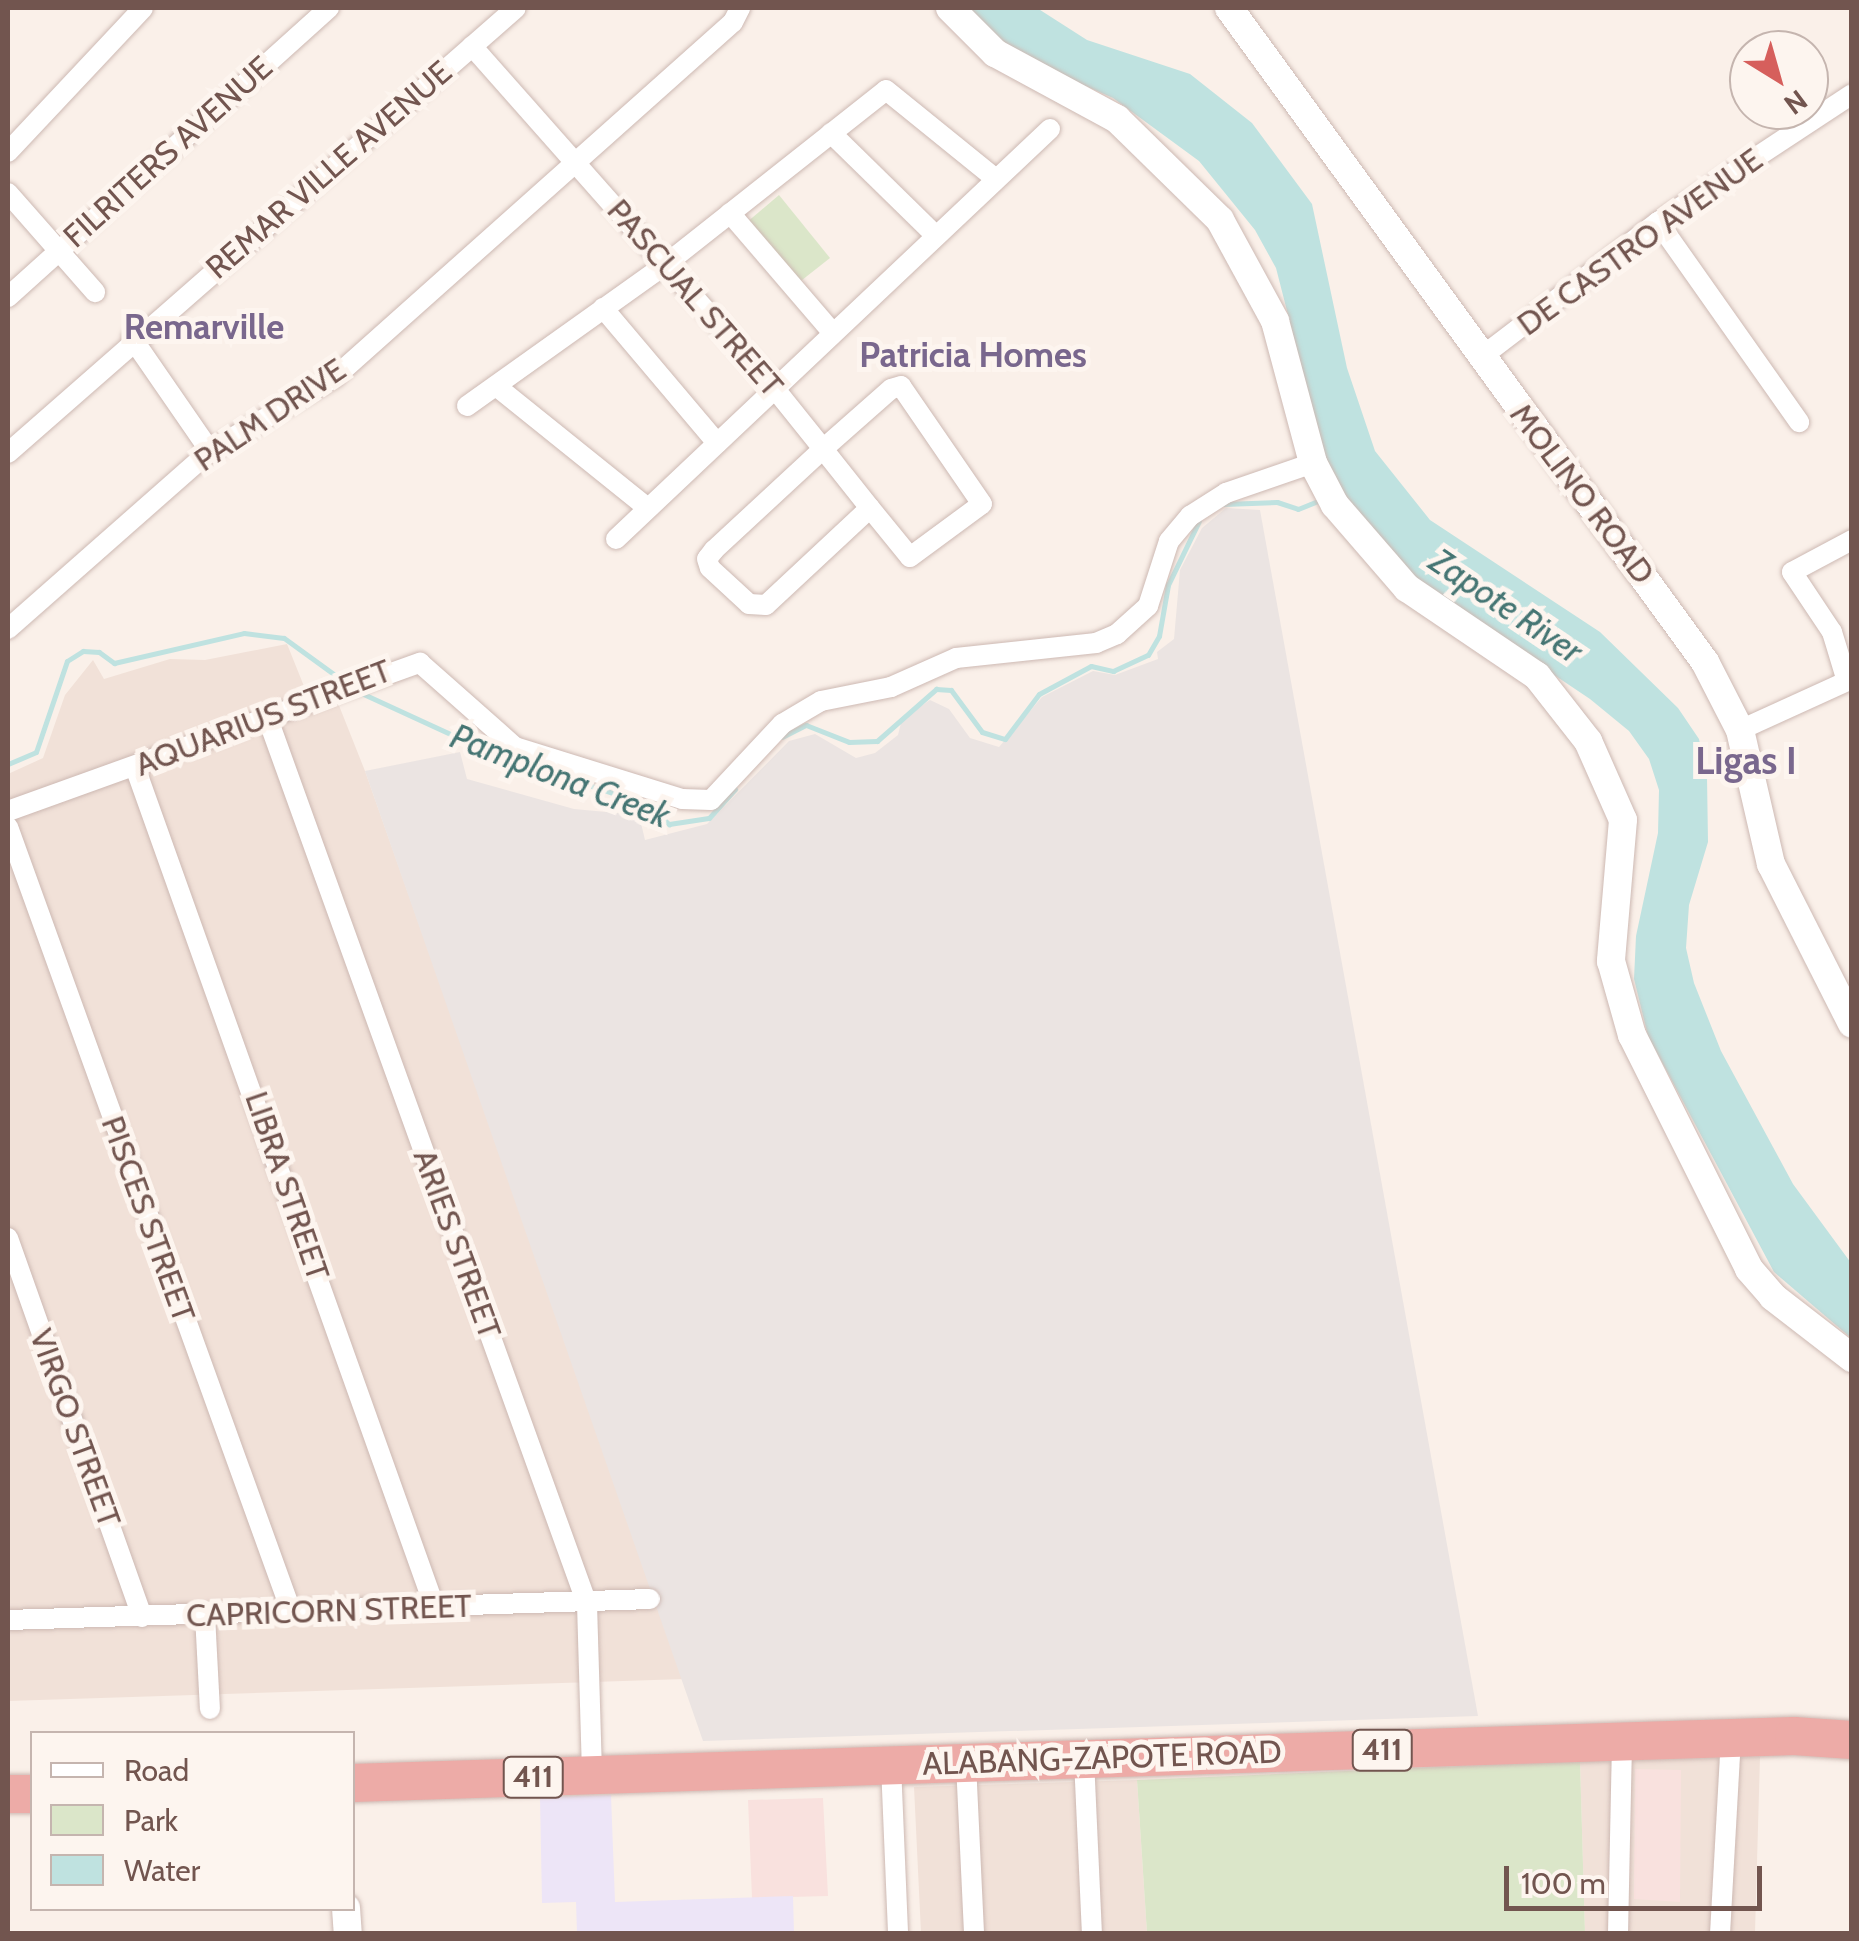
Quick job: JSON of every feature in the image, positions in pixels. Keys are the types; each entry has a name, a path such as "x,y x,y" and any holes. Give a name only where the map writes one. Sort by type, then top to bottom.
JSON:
{"highway":[{"name":"ALABANG-ZAPOTE ROAD","path":"355,1783 1622,1742 1852,1740"}],"main road":[{"path":"950,8 995,53 1117,118 1220,220 1275,320 1314,467 1335,505 1408,588 1537,676 1601,760 1623,820 1611,960 1632,1036 1749,1269 1852,1358"},
{"name":"MOLINO ROAD","path":"1229,8 1480,358 1625,546 1704,662 1740,730 1770,864 1852,1024"}],"street":[{"path":"8,152 143,8"},
{"name":"FILRITERS AVENUE","path":"8,297 328,8"},
{"name":"REMAR VILLE AVENUE","path":"8,452 132,338 516,8"},
{"name":"PALM DRIVE","path":"8,629 210,451 334,377 732,22 740,8"},
{"name":"PASCUAL STREET","path":"472,46 775,388 823,449 870,508 910,556 982,504 901,386 823,449"},
{"path":"468,406 666,264 886,90 996,179"},
{"name":"DE CASTRO AVENUE","path":"1480,358 1658,222 1852,94"},
{"path":"616,538 1050,129"},
{"path":"831,134 936,236"},
{"path":"8,194 95,292"},
{"path":"730,213 833,333"},
{"path":"1658,222 1799,422"},
{"path":"603,308 716,444"},
{"path":"132,338 210,451"},
{"path":"496,386 648,508"},
{"path":"823,449 707,559 756,608 870,508"},
{"name":"AQUARIUS STREET","path":"8,811 270,722 420,664 515,747 682,799 712,800 782,724 821,701 891,687 956,658 1096,644 1117,634 1148,606 1170,541 1190,516 1226,493 1314,467"},
{"path":"1740,730 1849,678 1832,632 1792,572 1852,540"},
{"name":"ARIES STREET","path":"270,722 587,1604 592,1776"},
{"name":"LIBRA STREET","path":"135,766 435,1608"},
{"name":"PISCES STREET","path":"8,827 291,1612"},
{"name":"VIRGO STREET","path":"8,1238 142,1617"},
{"name":"CAPRICORN STREET","path":"8,1620 650,1600"},
{"path":"205,1614 210,1709"},
{"path":"1720,1934 1731,1740"},
{"path":"1618,1934 1622,1742"},
{"path":"1084,1759 1092,1934"},
{"path":"966,1763 974,1934"},
{"path":"891,1765 898,1934"}],"shaded area":[{"path":"1226,508 1260,510 1478,1716 703,1741 365,771 460,752 467,779 574,809 639,815 645,840 707,824 789,741 815,734 856,758 875,753 898,735 902,719 930,700 949,709 970,738 999,747 1042,697 1093,671 1115,675 1158,659 1157,652 1174,639 1180,570 1202,528"},
{"path":"287,644 314,711 338,703 365,771 685,1679 8,1701 8,774 43,758 65,695 93,660 104,679 170,659 205,660"},
{"path":"1760,1757 1755,1933 1585,1933 1580,1761"},
{"path":"1635,1769 1681,1770 1680,1902 1634,1899"},
{"path":"1137,1780 1147,1933 921,1933 914,1787"},
{"path":"611,1795 615,1902 793,1896 794,1933 577,1933 576,1902 542,1903 540,1797"},
{"path":"823,1798 828,1896 752,1898 748,1800"}],"green space":[{"path":"779,195 830,258 797,284 746,223"},
{"path":"1580,1761 1585,1933 1147,1933 1137,1780"}],"water":[{"name":"Zapote River","path":"966,8 1037,8 1087,40 1190,74 1252,123 1312,204 1347,368 1375,451 1430,520 1600,632 1678,708 1699,739 1707,777 1708,842 1689,905 1686,948 1694,983 1721,1051 1793,1184 1851,1263 1851,1338 1774,1272 1648,1036 1634,979 1636,936 1658,833 1659,790 1649,759 1629,731 1590,699 1427,590 1334,494 1276,268 1255,230 1199,161 1113,98 1015,55"}],"waterway":[{"path":"1224,504 1277,502 1298,509 1320,500"},
{"name":"Pamplona Creek","path":"782,737 806,725 849,742 877,741 936,689 951,690 982,732 1005,739 1039,694 1091,666 1113,671 1148,655 1159,636 1168,585 1199,521"},
{"name":"Pamplona Creek","path":"8,764 36,752 67,661 83,651 99,652 114,663 244,633 284,638 346,683"},
{"name":"Pamplona Creek","path":"359,692 494,754 649,805 669,824 709,818 735,789"}],"district":[{"name":"Remarville","path":"204,327"},
{"name":"Patricia Homes","path":"973,355"},
{"name":"Ligas I","path":"1746,761"}]}
